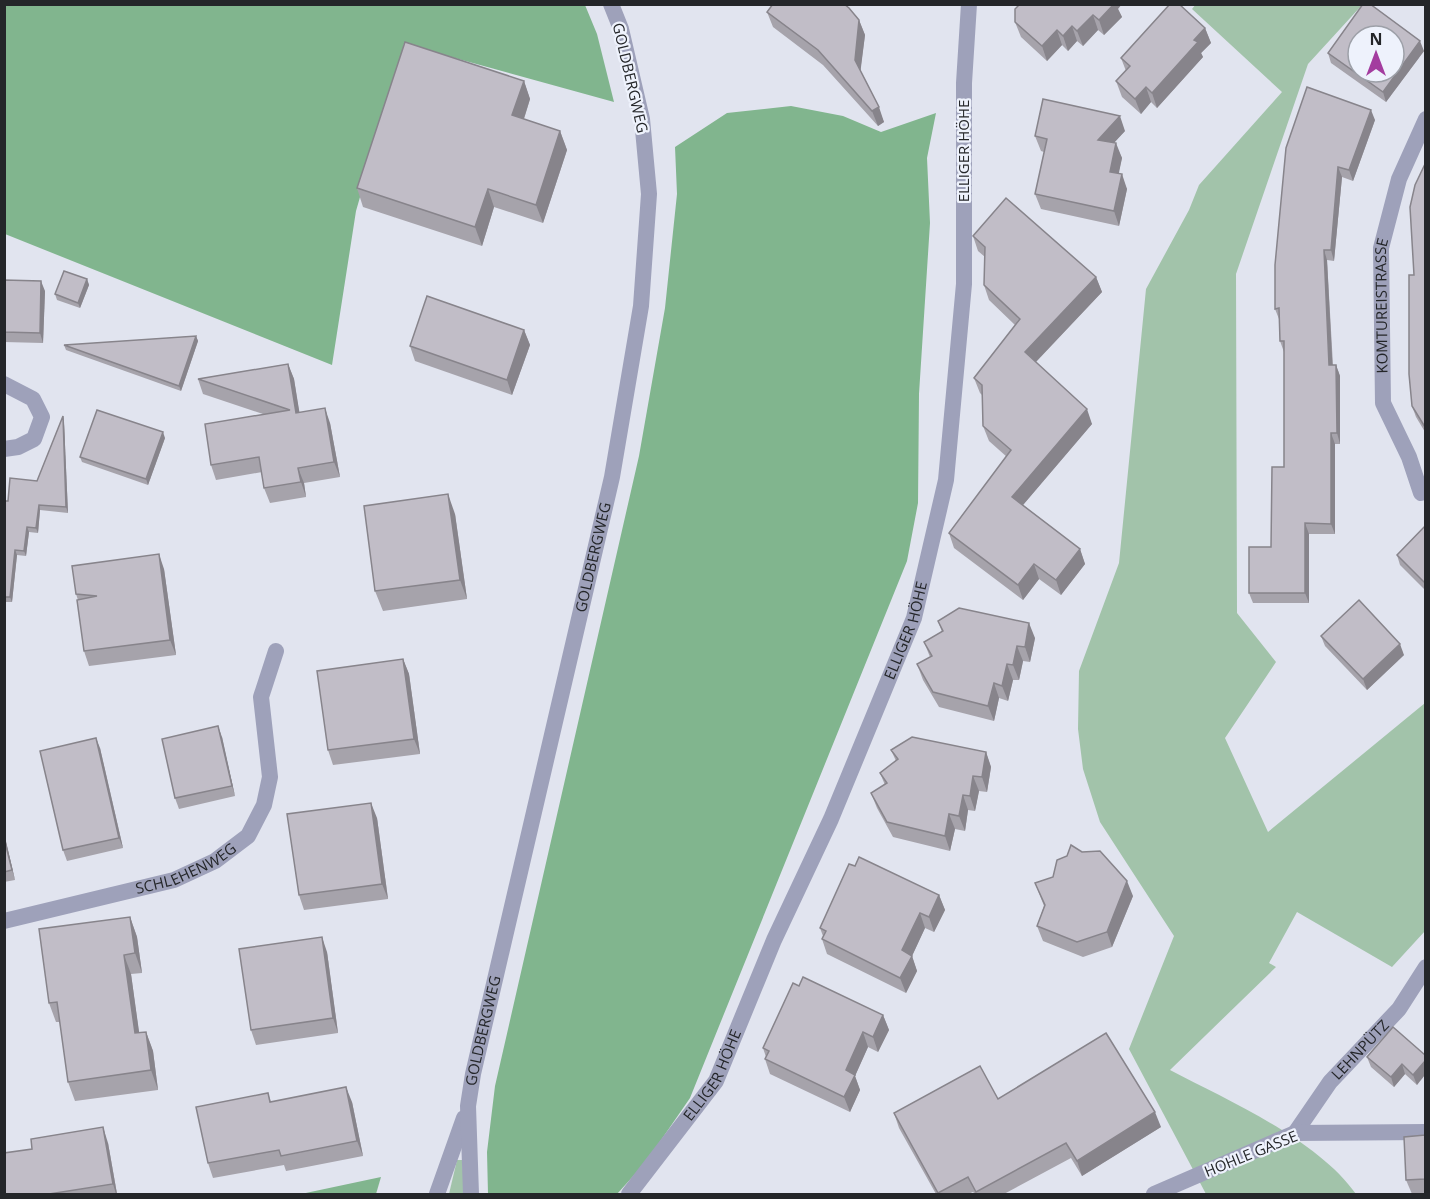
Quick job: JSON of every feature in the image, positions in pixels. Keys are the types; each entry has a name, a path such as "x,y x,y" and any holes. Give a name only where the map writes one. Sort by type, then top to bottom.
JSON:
{"street":[{"name":"GOLDBERGWEG","path":"437,1194 468,1106 473,1074 612,477 641,306 648,183 642,119 621,29 611,4"},
{"name":"ELLIGER HÖHE","path":"629,1194 716,1081 774,940 831,819 914,618 946,480 964,284 964,83 969,4"},
{"name":"KOMTUREISTRASSE","path":"1421,493 1409,457 1383,403 1381,248 1399,179 1425,119"},
{"path":"4,449 18,447 34,439 42,417 33,399 5,385"},
{"name":"SCHLEHENWEG","path":"4,921 174,880 215,861 248,836 264,806 270,777 261,698 276,651"},
{"name":"LEHNPÜTZ","path":"1295,1133 1330,1082 1399,1009 1425,967"},
{"name":"GOLDBERGWEG","path":"468,1106 471,1194"},
{"name":"HOHLE GASSE","path":"1154,1194 1295,1133 1425,1132"}],"green space":[{"path":"1196,4 1362,5 1308,64 1236,274 1237,613 1276,662 1225,738 1268,832 1425,703 1425,931 1392,967 1297,912 1269,963 1276,967 1170,1070 1244,1108 1296,1139 1339,1174 1356,1194 1206,1194 1129,1049 1174,936 1100,822 1083,769 1078,729 1079,671 1119,563 1146,289 1189,210 1199,185 1282,92 1192,9"},
{"path":"4,5 585,5 597,34 614,102 404,44 356,211 332,365 5,234"},
{"path":"791,106 843,116 881,132 936,113 927,158 930,223 919,394 918,503 907,561 690,1098 646,1162 617,1194 488,1194 487,1152 495,1086 639,456 665,308 677,194 675,147 727,113"},
{"path":"457,1160 462,1160 465,1194 449,1194"},
{"path":"381,1177 376,1194 301,1194"}],"building":[{"path":"773,4 844,4 849,8 859,20 855,60 879,107 872,111 818,50 767,12"},
{"path":"1020,4 1114,4 1099,20 1093,15 1077,31 1072,26 1063,36 1057,30 1042,46 1015,22 1015,9"},
{"path":"1170,4 1179,4 1205,28 1194,40 1198,42 1152,93 1146,87 1135,99 1116,81 1130,66 1121,58"},
{"path":"1363,4 1370,4 1397,24 1349,24"},
{"path":"1346,28 1346,66 1328,53"},
{"path":"1406,31 1420,41 1406,60"},
{"path":"405,42 524,81 512,115 560,131 536,205 488,189 475,227 357,188"},
{"path":"1372,84 1389,84 1383,92"},
{"path":"1307,87 1371,110 1349,170 1338,167 1331,250 1324,250 1329,365 1336,365 1337,433 1331,433 1331,524 1305,523 1305,593 1249,593 1249,547 1271,547 1272,467 1284,467 1284,341 1280,341 1279,308 1275,309 1275,265 1286,148"},
{"path":"1043,99 1120,116 1098,140 1116,143 1110,172 1122,174 1114,211 1035,194 1047,139 1035,136"},
{"path":"1425,164 1425,427 1412,406 1409,374 1409,275 1414,275 1410,207 1415,185"},
{"path":"1006,198 1096,277 1025,352 1087,409 1012,497 1080,549 1056,580 1034,564 1018,585 949,533 1011,450 983,426 982,385 974,378 1020,319 984,285 985,247 973,236"},
{"path":"64,271 87,279 78,303 55,294"},
{"path":"4,280 41,281 40,333 4,332"},
{"path":"427,296 524,330 507,380 410,346"},
{"path":"196,336 179,386 64,345"},
{"path":"288,364 296,413 325,408 334,462 298,468 301,482 264,488 259,457 211,465 205,424 290,410 198,379"},
{"path":"97,410 163,432 146,479 80,457"},
{"path":"63,416 66,507 39,505 36,528 27,527 24,551 15,550 10,597 4,597 4,501 8,501 10,478 37,481"},
{"path":"448,494 460,580 375,591 364,506"},
{"path":"1425,526 1425,583 1397,555"},
{"path":"159,554 170,640 84,651 77,600 97,596 76,594 72,566"},
{"path":"1359,600 1400,644 1363,679 1321,636"},
{"path":"959,608 1029,623 1025,647 1017,646 1013,665 1007,664 1002,686 994,683 988,706 933,692 917,664 932,656 924,642 943,631 938,621"},
{"path":"403,659 414,739 328,750 317,671"},
{"path":"218,726 232,786 175,798 162,739"},
{"path":"912,737 986,752 982,777 973,776 970,796 963,795 959,816 949,814 945,836 887,822 871,793 887,783 880,773 898,759 891,750"},
{"path":"96,738 119,838 63,850 40,751"},
{"path":"371,803 382,884 299,895 287,814"},
{"path":"4,838 12,870 4,872"},
{"path":"1071,845 1082,852 1100,851 1127,881 1107,932 1077,942 1037,926 1045,905 1035,883 1053,877 1057,860 1067,856"},
{"path":"859,857 939,895 929,917 920,913 902,950 912,956 900,978 822,939 826,931 820,928 849,864 855,866"},
{"path":"130,917 135,953 124,955 135,1033 146,1032 151,1070 68,1082 57,1002 49,1003 39,929"},
{"path":"322,937 333,1018 251,1030 239,949"},
{"path":"803,977 883,1015 873,1037 863,1032 846,1070 855,1075 844,1097 765,1059 769,1051 763,1048 793,983 799,986"},
{"path":"1393,1027 1425,1055 1425,1061 1413,1075 1402,1064 1391,1077 1367,1057"},
{"path":"1106,1033 1155,1112 1077,1161 1066,1143 976,1192 968,1177 938,1193 894,1113 980,1066 998,1099"},
{"path":"346,1087 357,1141 281,1156 279,1150 208,1163 196,1107 268,1093 270,1102"},
{"path":"103,1127 113,1184 49,1194 4,1194 4,1153 32,1149 31,1139"},
{"path":"1425,1135 1425,1179 1406,1180 1404,1137"}]}
